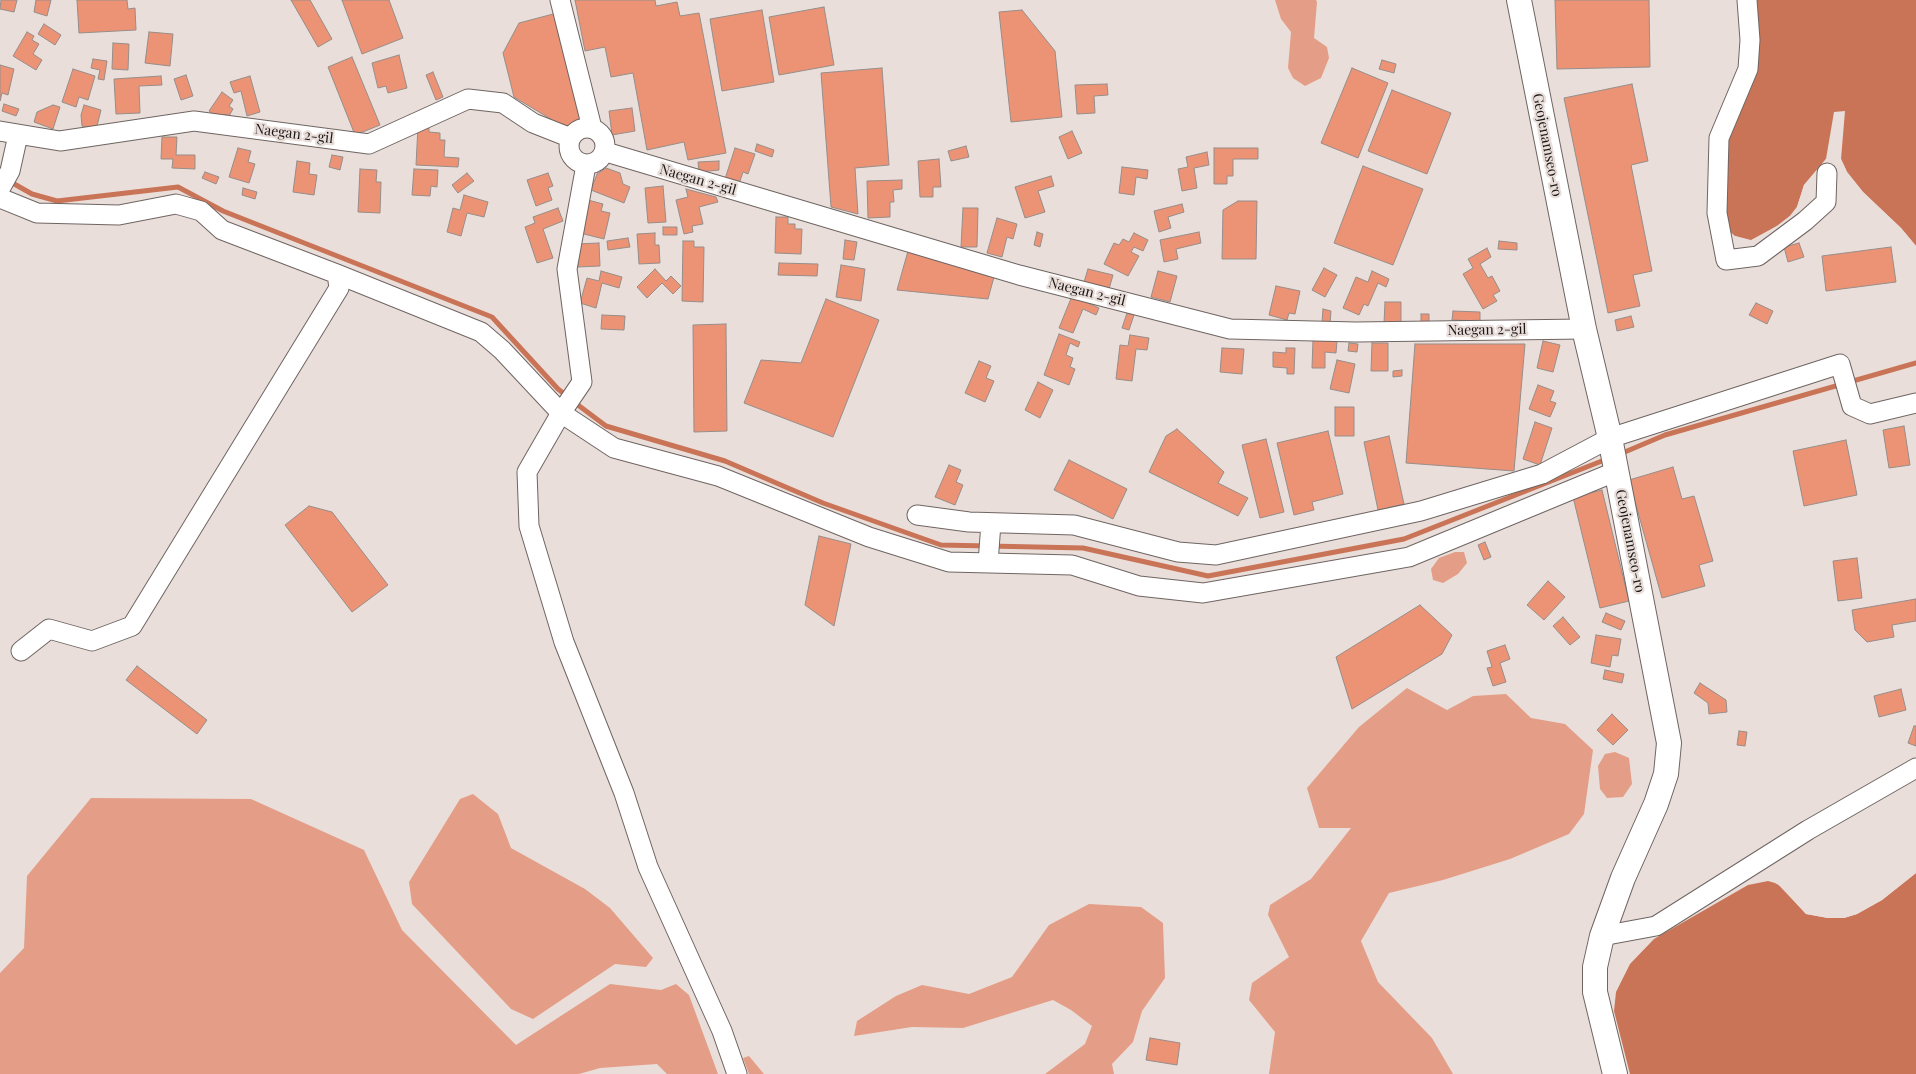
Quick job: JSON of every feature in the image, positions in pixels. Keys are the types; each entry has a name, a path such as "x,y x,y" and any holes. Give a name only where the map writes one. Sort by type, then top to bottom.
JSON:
{"main road":[{"name":"Geojenamseo-ro","path":"1519,0 1584,329 1617,470 1669,743 1666,774 1656,804 1623,878 1602,936 1595,967 1595,992 1615,1074"}],"lane":[{"path":"560,0 592,128"},
{"path":"1747,0 1750,40 1748,69 1720,138 1717,213 1726,260 1758,256 1805,221 1826,202 1827,173"},
{"name":"Naegan 2-gil","path":"0,131 60,141 194,121 369,144 468,99 502,102 533,123 571,138"},
{"path":"592,128 599,131 604,137 607,146 606,152 598,160 586,165 578,162 573,157 569,145 571,138 580,129 592,128"},
{"path":"0,189 10,171 18,135"},
{"name":"Naegan 2-gil","path":"606,152 1019,275 1230,329 1356,332 1584,329"},
{"path":"586,165 568,269 582,382 526,472 529,526 564,642 624,792 648,867 722,1031 737,1074"},
{"path":"0,198 37,213 119,215 176,204 201,211 222,230 481,332 502,350 561,413 614,448 718,476 869,537 949,562 1072,565 1139,586 1203,593 1410,557 1617,470"},
{"path":"21,651 49,629 92,641 132,626 339,288 337,274"},
{"path":"917,515 969,522 1074,525 1178,552 1216,555 1421,511 1542,474 1610,438 1840,364 1852,406 1870,414 1916,403"},
{"path":"988,563 991,523"},
{"path":"1602,936 1656,926 1808,830 1916,768"}],"shaded area":[{"path":"1275,0 1316,0 1317,2 1314,38 1327,47 1329,58 1321,78 1305,86 1293,78 1288,68 1291,32 1281,19"},
{"path":"1755,0 1916,0 1916,246 1901,228 1863,192 1847,172 1841,159 1826,159 1804,185 1797,207 1790,216 1777,226 1751,241 1735,236 1728,230 1724,216 1728,141"},
{"path":"1455,552 1464,552 1467,563 1458,574 1443,583 1433,580 1431,569 1439,558"},
{"path":"1407,688 1447,710 1473,696 1506,694 1531,718 1565,724 1593,750 1584,814 1569,834 1510,859 1443,880 1389,893 1361,941 1378,982 1432,1038 1453,1074 1269,1074 1275,1032 1249,1000 1252,983 1289,957 1268,915 1270,905 1311,879 1351,828 1319,828 1307,788 1359,727"},
{"path":"1615,752 1629,758 1632,784 1623,797 1607,798 1600,789 1598,766 1605,754"},
{"path":"473,794 498,814 511,848 585,889 610,908 653,958 646,967 615,964 533,1019 511,1009 412,904 409,882 460,799"},
{"path":"91,798 251,799 364,850 402,930 516,1045 610,984 661,990 676,984 689,995 718,1074 667,1074 657,1064 600,1068 579,1074 0,1074 0,973 24,948 27,876"},
{"path":"1916,873 1916,1074 1630,1074 1614,1011 1616,992 1630,964 1654,939 1748,885 1768,881 1775,883 1782,887 1806,914 1828,918 1844,918 1857,914 1882,900"},
{"path":"1089,904 1141,907 1163,923 1165,978 1142,1011 1133,1042 1112,1064 1114,1074 1045,1074 1085,1044 1092,1026 1071,1010 1053,1000 963,1028 912,1027 854,1036 857,1021 896,996 922,985 969,994 1012,977 1049,925"},
{"path":"749,1056 764,1074 749,1074 743,1058"}],"pier":[{"path":"1845,111 1841,159 1847,172 1863,192 1901,228 1916,248 1861,193 1839,162 1827,162 1812,177 1806,186 1799,208 1792,218 1752,243 1734,239 1735,236 1751,240 1777,226 1790,216 1797,207 1804,185 1826,159 1834,112"},
{"path":"1916,870 1916,873 1882,900 1857,914 1844,918 1828,918 1806,914 1774,880 1784,885 1807,911 1829,916 1844,915 1856,912 1880,898"}],"building":[{"path":"1,0 17,0 14,12 0,9"},
{"path":"36,0 51,0 47,16 34,12"},
{"path":"77,0 127,0 128,9 135,8 136,30 79,33"},
{"path":"291,0 310,0 332,39 318,47"},
{"path":"342,0 389,0 403,38 362,54"},
{"path":"575,0 655,0 656,6 677,2 680,16 699,13 726,153 688,160 684,142 647,150 633,73 611,77 605,47 585,51"},
{"path":"1555,0 1649,0 1650,67 1557,69"},
{"path":"824,7 834,65 779,75 769,17"},
{"path":"762,10 774,82 722,91 710,19"},
{"path":"1022,10 1055,51 1062,117 1011,122 999,12"},
{"path":"557,13 584,122 564,127 514,97 503,53 519,23"},
{"path":"44,24 61,35 55,45 38,34"},
{"path":"27,32 34,36 32,40 39,44 33,54 42,60 36,70 13,56"},
{"path":"149,32 173,34 170,66 145,63"},
{"path":"113,43 129,44 128,70 112,69"},
{"path":"399,55 407,88 388,93 386,86 378,88 372,63"},
{"path":"352,57 380,125 355,135 328,67"},
{"path":"93,59 107,61 104,80 98,79 100,70 91,68"},
{"path":"1382,60 1396,64 1394,73 1379,69"},
{"path":"0,65 14,69 8,95 2,93 0,101"},
{"path":"882,68 889,165 855,168 858,214 831,207 821,73"},
{"path":"1352,68 1388,83 1358,158 1321,143"},
{"path":"73,69 95,76 88,100 79,97 76,107 62,102"},
{"path":"433,72 443,97 436,100 426,75"},
{"path":"186,75 193,96 181,100 174,79"},
{"path":"161,76 162,85 139,86 140,113 116,114 114,79"},
{"path":"250,76 260,112 247,116 241,91 234,93 230,82"},
{"path":"1107,84 1108,95 1094,96 1095,113 1077,114 1075,85"},
{"path":"1632,84 1648,161 1631,165 1652,271 1633,275 1640,306 1608,313 1564,98"},
{"path":"1392,90 1451,113 1427,174 1368,151"},
{"path":"222,92 233,100 229,106 233,109 229,116 225,114 222,120 209,111"},
{"path":"4,104 19,109 16,116 2,111"},
{"path":"53,105 60,107 53,129 34,122 37,112"},
{"path":"84,105 101,110 96,130 82,126 81,115"},
{"path":"632,108 635,131 612,135 609,111"},
{"path":"418,126 429,127 429,132 440,133 440,140 445,140 444,157 459,158 458,167 416,165"},
{"path":"1072,131 1082,153 1068,159 1059,137"},
{"path":"162,137 177,137 176,155 195,155 195,169 172,168 173,159 161,159"},
{"path":"757,144 774,150 772,157 755,151"},
{"path":"966,146 969,157 951,161 948,151"},
{"path":"238,148 251,151 248,162 255,164 249,183 229,177"},
{"path":"735,148 755,154 748,174 743,172 738,187 724,182"},
{"path":"1214,148 1258,148 1258,159 1233,159 1233,176 1227,176 1227,184 1214,184"},
{"path":"1207,152 1209,165 1194,168 1197,188 1182,191 1178,169 1188,167 1186,157"},
{"path":"332,155 343,157 340,170 329,167"},
{"path":"939,159 941,187 933,187 933,197 920,197 918,161"},
{"path":"297,161 310,163 309,174 317,175 314,195 293,192"},
{"path":"719,161 719,170 699,172 698,162"},
{"path":"1363,166 1423,189 1393,265 1334,243"},
{"path":"1122,167 1148,170 1147,179 1136,177 1134,195 1119,193"},
{"path":"606,168 620,173 623,184 630,187 624,203 591,190 597,174"},
{"path":"360,169 377,170 376,182 381,182 380,213 358,212"},
{"path":"414,169 438,170 437,187 431,186 430,196 412,195"},
{"path":"205,172 219,177 216,184 202,178"},
{"path":"467,173 474,181 458,193 452,185"},
{"path":"548,173 553,186 548,188 552,200 536,206 527,180"},
{"path":"1051,176 1054,186 1038,191 1045,212 1025,218 1015,187"},
{"path":"902,180 902,189 893,190 894,202 890,202 890,217 868,218 867,181"},
{"path":"663,186 666,222 648,223 645,188"},
{"path":"243,188 257,192 255,199 242,195"},
{"path":"686,189 716,197 718,202 699,207 703,224 692,226 693,232 684,234 676,200 688,197"},
{"path":"464,195 488,202 484,217 467,213 461,236 447,232 453,208 460,210"},
{"path":"588,200 603,204 601,211 610,213 604,239 580,233"},
{"path":"1238,201 1257,201 1256,259 1222,259 1223,210"},
{"path":"1182,204 1184,212 1168,217 1171,228 1159,232 1154,211"},
{"path":"558,208 563,221 543,229 553,258 537,263 525,227 535,223 533,217"},
{"path":"963,208 978,208 977,247 961,247"},
{"path":"776,217 788,217 788,224 795,224 795,229 802,229 801,254 775,253"},
{"path":"997,218 1017,224 1013,239 1007,237 1002,257 987,253"},
{"path":"663,227 677,227 677,235 663,235"},
{"path":"1037,232 1043,234 1040,247 1034,245"},
{"path":"1199,232 1201,243 1176,249 1178,259 1164,262 1160,240"},
{"path":"655,233 655,245 659,245 660,263 639,264 637,234"},
{"path":"1134,233 1148,240 1143,251 1134,247 1131,252 1139,256 1128,276 1104,264 1114,243 1119,245 1123,239 1129,242"},
{"path":"628,238 630,247 608,250 607,241"},
{"path":"845,240 857,242 854,260 843,259"},
{"path":"683,241 694,241 694,247 704,247 703,302 682,301"},
{"path":"1499,241 1517,243 1517,250 1498,249"},
{"path":"599,243 600,266 578,267 577,244"},
{"path":"1799,243 1804,257 1788,262 1784,247"},
{"path":"1891,247 1896,282 1826,291 1822,256"},
{"path":"1487,248 1491,257 1480,264 1488,278 1492,276 1500,291 1493,295 1497,301 1483,309 1463,274 1473,268 1468,259"},
{"path":"908,251 994,277 988,299 897,290"},
{"path":"779,263 818,264 817,276 778,275"},
{"path":"841,265 865,269 861,301 836,297"},
{"path":"1324,268 1337,275 1325,297 1312,290"},
{"path":"655,269 666,281 671,276 681,286 673,294 662,283 647,298 637,287"},
{"path":"1088,269 1113,275 1109,289 1084,282"},
{"path":"601,271 622,277 619,288 602,283 596,308 580,303 587,278 599,281"},
{"path":"1158,271 1177,276 1170,302 1151,297"},
{"path":"1372,271 1389,279 1386,287 1378,283 1368,306 1364,304 1359,315 1343,308 1356,277 1368,282"},
{"path":"1276,286 1300,291 1295,314 1289,313 1287,320 1269,315"},
{"path":"1072,296 1099,308 1096,315 1083,309 1073,333 1059,328"},
{"path":"826,299 879,320 833,437 744,403 761,360 801,363"},
{"path":"1385,302 1401,302 1401,324 1384,323"},
{"path":"1756,303 1773,311 1767,324 1749,315"},
{"path":"1323,309 1331,311 1330,324 1322,322"},
{"path":"1453,311 1480,312 1480,321 1452,320"},
{"path":"1127,313 1134,315 1129,330 1122,328"},
{"path":"1421,314 1429,314 1429,323 1421,323"},
{"path":"602,315 625,316 624,330 601,329"},
{"path":"1631,316 1634,327 1617,331 1615,320"},
{"path":"726,324 727,431 694,432 693,325"},
{"path":"1059,334 1080,342 1078,347 1070,343 1066,355 1073,358 1070,367 1075,369 1069,385 1044,375"},
{"path":"1130,335 1149,338 1147,350 1136,349 1132,381 1116,379 1120,345 1128,346"},
{"path":"1313,340 1337,341 1336,353 1325,352 1325,368 1312,368"},
{"path":"1543,341 1560,345 1553,372 1537,368"},
{"path":"1349,343 1358,344 1357,352 1348,351"},
{"path":"1372,343 1388,343 1388,371 1371,371"},
{"path":"1415,344 1525,344 1514,471 1406,463"},
{"path":"1222,348 1244,349 1242,374 1220,372"},
{"path":"1286,348 1295,348 1294,374 1287,374 1287,368 1273,367 1273,352 1286,353"},
{"path":"1337,360 1355,364 1349,393 1330,389"},
{"path":"979,361 991,366 986,378 994,381 985,402 965,393"},
{"path":"1402,370 1402,376 1393,377 1393,371"},
{"path":"1038,382 1053,390 1040,418 1025,410"},
{"path":"1538,385 1554,391 1550,401 1556,403 1550,417 1529,409"},
{"path":"1335,407 1354,407 1354,436 1335,436"},
{"path":"1535,422 1552,428 1540,465 1523,459"},
{"path":"1904,426 1910,465 1889,468 1883,430"},
{"path":"1177,429 1224,472 1218,483 1248,498 1238,516 1149,472 1166,436"},
{"path":"1328,431 1343,494 1312,502 1314,510 1294,515 1277,443"},
{"path":"1389,436 1404,504 1378,510 1364,442"},
{"path":"1266,439 1284,512 1260,518 1242,445"},
{"path":"1846,440 1857,495 1804,506 1793,451"},
{"path":"1069,460 1127,489 1113,519 1054,490"},
{"path":"949,465 961,470 956,482 963,485 955,505 935,497"},
{"path":"1673,467 1682,499 1694,496 1713,561 1699,565 1705,586 1662,598 1629,480"},
{"path":"1602,490 1629,601 1600,608 1573,497"},
{"path":"309,506 332,512 388,585 352,612 285,525"},
{"path":"819,536 851,544 834,626 805,605"},
{"path":"1485,542 1491,557 1484,560 1478,545"},
{"path":"1857,558 1862,598 1838,601 1833,561"},
{"path":"1548,581 1565,597 1544,620 1527,605"},
{"path":"1916,599 1916,621 1892,625 1894,637 1867,642 1855,630 1852,610"},
{"path":"1420,605 1452,635 1442,654 1352,709 1336,657"},
{"path":"1606,613 1625,621 1621,630 1602,622"},
{"path":"1563,617 1580,637 1570,645 1553,626"},
{"path":"1596,635 1621,639 1618,656 1612,655 1610,667 1591,663"},
{"path":"1505,645 1510,659 1500,663 1506,682 1493,686 1487,668 1492,667 1487,651"},
{"path":"137,666 207,720 197,734 126,680"},
{"path":"1605,670 1624,674 1622,683 1603,679"},
{"path":"1700,683 1726,700 1727,712 1709,714 1708,703 1694,693"},
{"path":"1901,689 1906,710 1879,717 1874,696"},
{"path":"1612,714 1628,730 1613,745 1597,730"},
{"path":"1914,726 1916,726 1916,746 1908,743"},
{"path":"1739,731 1747,732 1745,746 1737,745"},
{"path":"1150,1038 1180,1043 1177,1065 1146,1060"}],"waterway":[{"path":"9,181 32,194 57,201 178,187 223,211 492,317 558,389 567,396"},
{"path":"1620,454 1665,435 1916,363"},
{"path":"574,402 606,426 725,461 823,503 941,545 1083,548 1208,576 1404,539 1607,459"}]}
